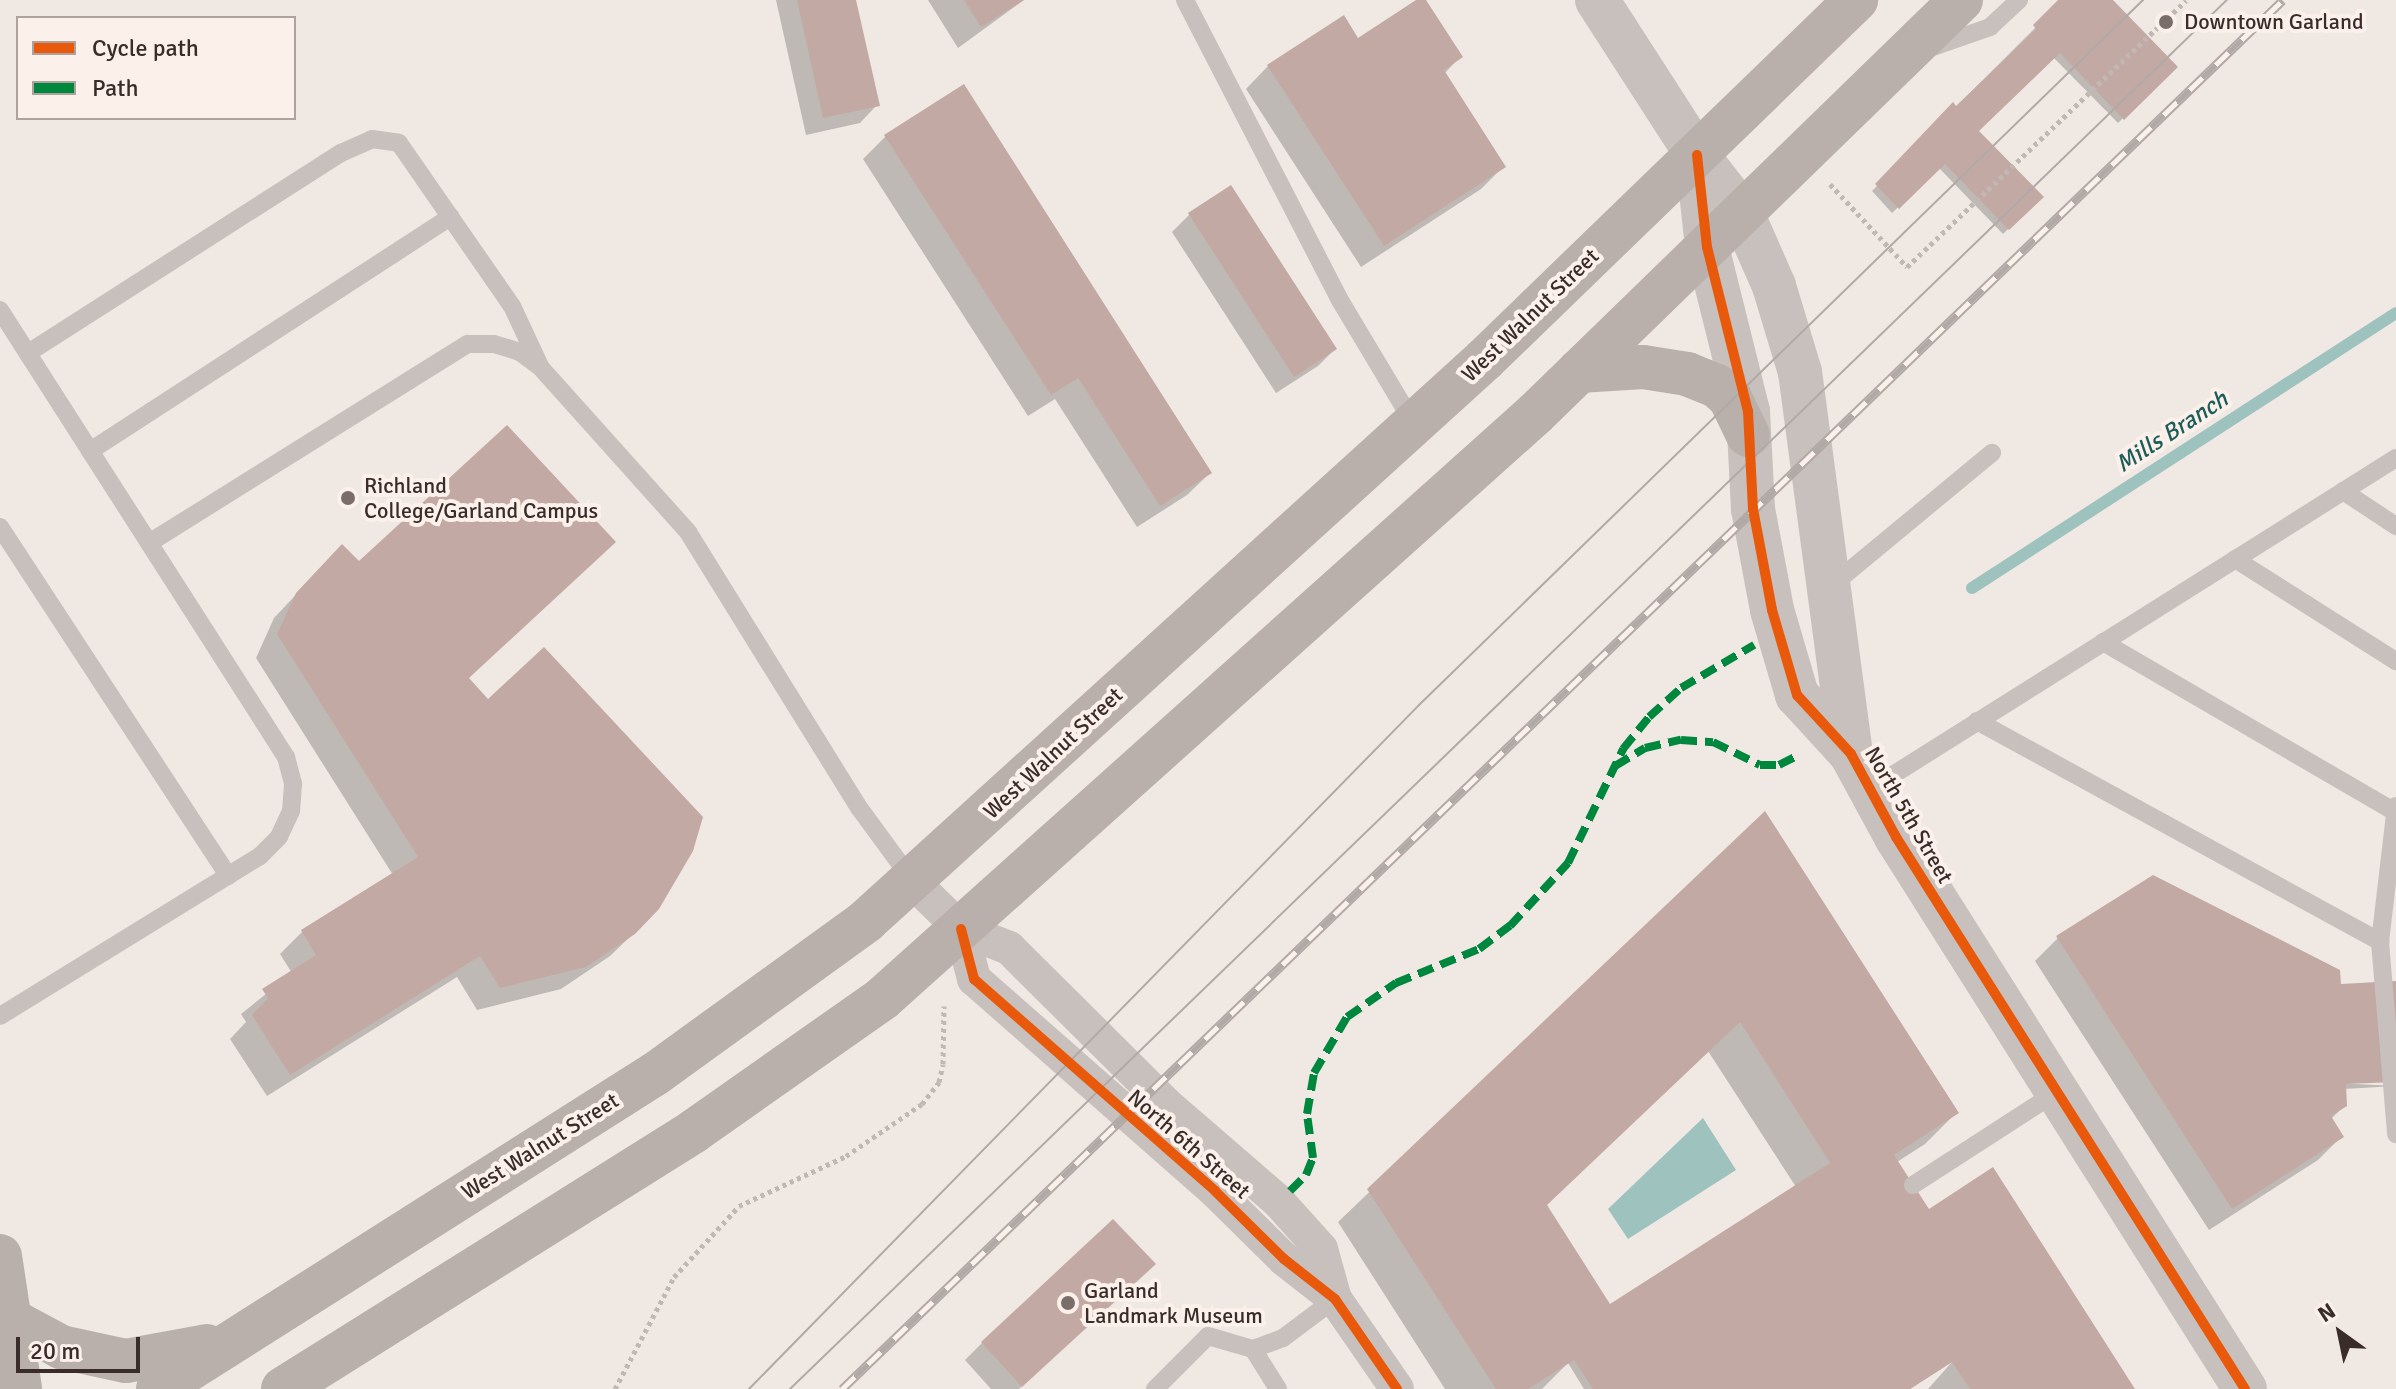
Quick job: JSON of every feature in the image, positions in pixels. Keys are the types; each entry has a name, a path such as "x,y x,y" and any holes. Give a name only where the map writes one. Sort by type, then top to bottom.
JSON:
{"main road":[{"name":"West Walnut Street","path":"158,1389 729,1025 913,882 1414,424 1856,0"},
{"path":"283,1389 788,1067 883,998 1579,371 1961,0"},
{"path":"1579,371 1643,367 1687,374 1717,386 1730,398 1748,435"},
{"path":"0,1256 13,1321 20,1389"},
{"path":"13,1321 61,1347 126,1361 236,1339"}],"street":[{"name":"North 5th Street","path":"1597,0 1697,155 1742,213 1774,286 1800,372 1826,591 1860,772"},
{"name":"North 5th Street","path":"1697,155 1707,247 1736,352 1748,435 1753,509 1772,610 1797,695 1860,772 2245,1389"},
{"name":"North 6th Street","path":"913,882 961,929 1009,948 1166,1104 1278,1201 1321,1249 1335,1299"},
{"name":"North 6th Street","path":"961,929 974,979 1215,1191 1284,1259 1335,1299 1397,1389"}],"lane":[{"path":"1185,0 1341,302 1414,424"},
{"path":"1902,58 1990,27 2019,0"},
{"path":"28,353 341,153 372,139 399,143 512,306 541,368"},
{"path":"90,451 451,217"},
{"path":"0,310 286,757 293,784 291,811 279,837 228,876 0,1016"},
{"path":"149,543 468,344 494,344 520,352 541,368 688,532 860,809 913,882"},
{"path":"1826,591 1992,453"},
{"path":"1860,772 1977,721 2396,458"},
{"path":"2343,491 2396,526"},
{"path":"0,527 228,876"},
{"path":"2235,559 2396,661"},
{"path":"2103,642 2395,809 2380,942 2396,1134"},
{"path":"1977,721 2380,942"},
{"path":"1913,1185 2057,1092"},
{"path":"1155,1389 1208,1336 1253,1349 1283,1338 1335,1299"},
{"path":"1253,1349 1278,1389"}],"path":[{"path":"1828,182 1907,267 2186,0"},
{"path":"615,1389 674,1277 739,1206 846,1156 922,1104 939,1082 943,1064 944,1006"}],"water":[{"path":"1703,1118 1736,1170 1628,1239 1608,1209"}],"building":[{"path":"797,0 856,0 880,106 823,118"},
{"path":"964,0 1024,0 981,27"},
{"path":"1416,0 1426,0 1463,57 1444,70 1506,167 1384,246 1267,65 1344,15 1358,38"},
{"path":"2058,0 2113,0 2178,67 2124,120 2060,53 1979,131 2044,197 2009,230 1945,164 1899,209 1875,184 1953,102 1956,106 2036,29 2033,25"},
{"path":"964,84 1212,473 1160,506 1078,378 1051,395 884,135"},
{"path":"1231,185 1337,349 1294,377 1188,213"},
{"path":"507,425 616,542 469,678 488,699 544,647 703,817 693,851 659,909 635,934 586,967 500,988 480,956 290,1075 252,1015 268,998 262,989 316,955 301,930 418,857 277,634 296,593 342,544 359,561"},
{"path":"1765,811 1959,1113 1894,1155 1929,1209 1993,1167 2135,1389 1970,1389 1952,1362 1910,1389 1593,1389 1574,1360 1528,1389 1496,1389 1367,1189","holes":["1740,1022 1830,1163 1610,1304 1547,1205"]},
{"path":"2153,875 2340,970 2341,984 2396,981 2396,1082 2346,1084 2347,1106 2331,1116 2344,1137 2232,1209 2056,936"},
{"name":"Garland Landmark Museum","path":"1113,1219 1156,1264 1022,1387 981,1342"}],"waterway":[{"name":"Mills Branch","path":"1972,588 2396,313"}],"tram line":[{"path":"749,1389 1419,705 2143,0"},
{"path":"790,1389 2227,0"}],"railway":[{"path":"842,1389 2283,0"}],"marked path":[{"path":"1290,1191 1306,1175 1313,1158 1307,1114 1314,1073 1347,1017 1396,983 1479,949 1510,926 1568,863 1623,749 1649,717 1681,688 1754,645"},
{"path":"1615,766 1645,748 1681,740 1713,742 1760,765 1779,765 1795,757"}],"cycle path":[{"path":"1697,155 1707,247 1748,411 1753,509 1772,610 1797,695 1851,754 1896,837 2245,1389"},
{"path":"961,929 974,979 1215,1191 1284,1259 1335,1299 1397,1389"}],"place":[{"name":"Downtown Garland","path":"2166,22"},
{"name":"Richland College/Garland Campus","path":"348,498"},
{"name":"Garland Landmark Museum","path":"1068,1303"}]}
